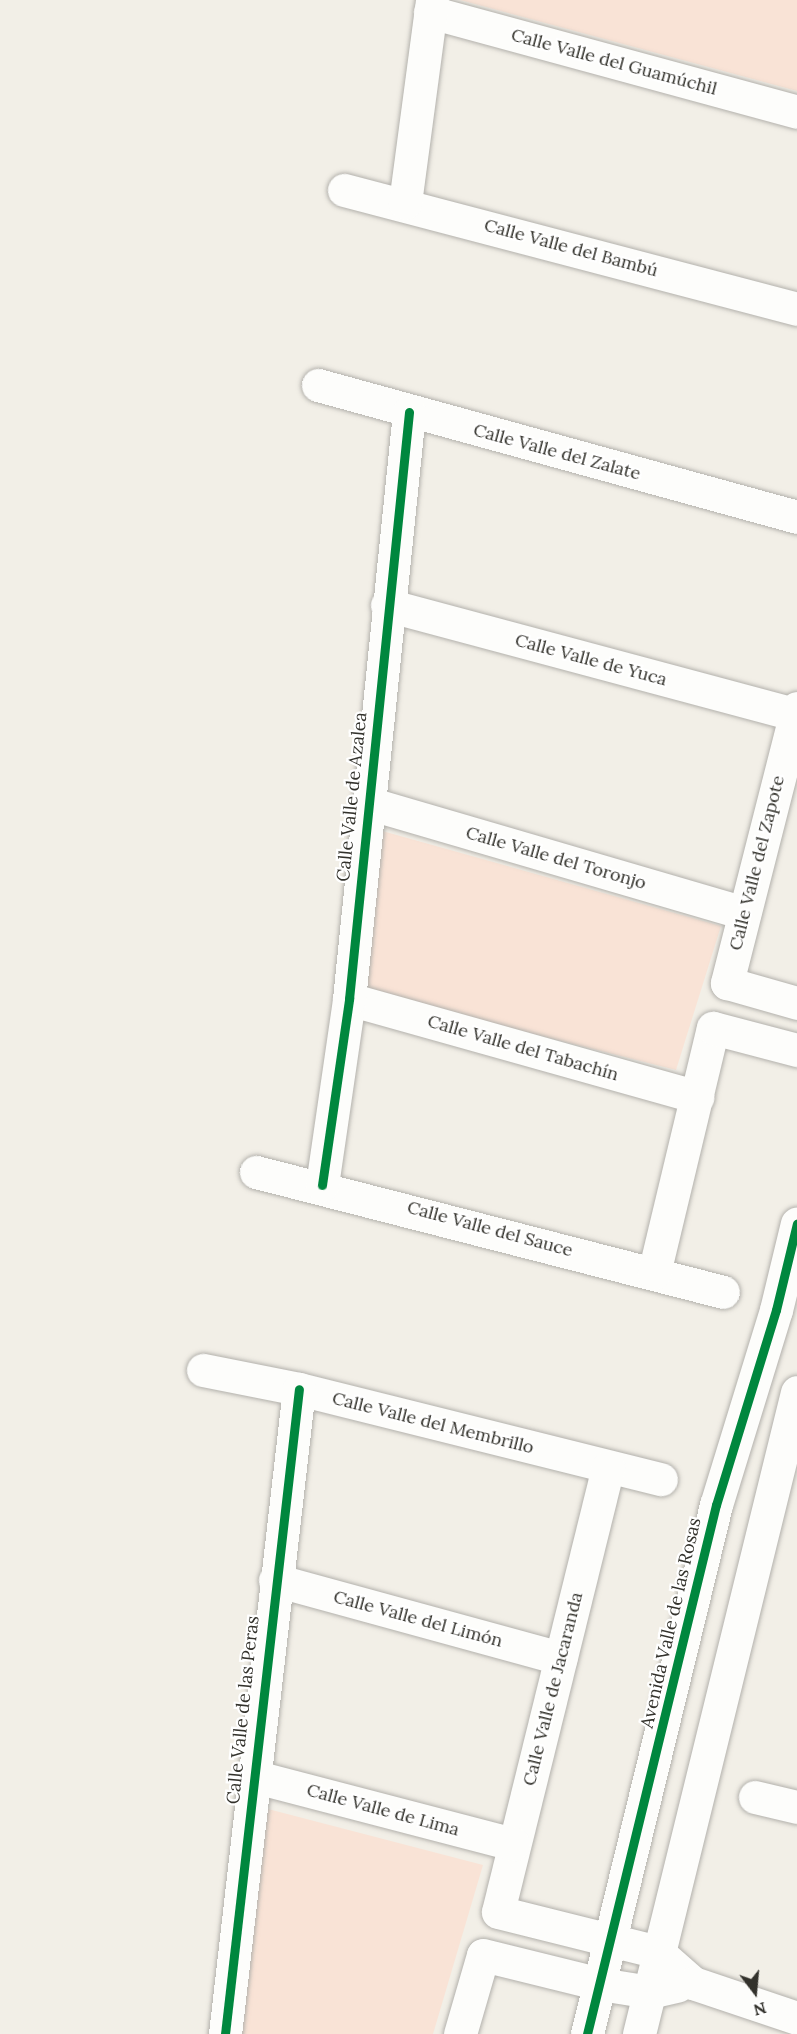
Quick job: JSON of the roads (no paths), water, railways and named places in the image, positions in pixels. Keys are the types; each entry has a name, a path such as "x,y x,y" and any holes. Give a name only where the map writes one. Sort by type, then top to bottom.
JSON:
{"street":[{"name":"Calle Valle del Guamúchil","path":"431,6 797,112"},
{"path":"405,203 431,6"},
{"name":"Calle Valle del Bambú","path":"344,190 405,203 797,309"},
{"name":"Calle Valle del Zalate","path":"318,385 409,412 797,517"},
{"name":"Calle Valle de Azalea","path":"321,1185 349,999 387,605 409,412"},
{"name":"Calle Valle de Yuca","path":"387,605 796,711"},
{"name":"Calle Valle del Zapote","path":"796,711 727,983 797,1003"},
{"name":"Calle Valle del Toronjo","path":"368,803 744,913"},
{"name":"Calle Valle del Tabachín","path":"349,999 698,1097"},
{"path":"654,1273 713,1028 797,1050"},
{"name":"Calle Valle del Sauce","path":"256,1172 321,1185 723,1292"},
{"name":"Avenida Valle de las Rosas","path":"587,2034 613,1940 716,1505 786,1314 797,1223"},
{"name":"Calle Valle del Membrillo","path":"203,1371 299,1389 661,1479"},
{"name":"Calle Valle de las Peras","path":"225,2034 252,1776 299,1389"},
{"path":"639,2034 797,1392"},
{"name":"Calle Valle de Jacaranda","path":"608,1467 498,1912 613,1940"},
{"name":"Calle Valle del Limón","path":"275,1580 561,1658"},
{"name":"Calle Valle de Lima","path":"252,1776 513,1844"},
{"path":"755,1797 797,1807"},
{"path":"613,1940 658,1952 693,1983 797,2018"},
{"path":"460,2034 483,1955 600,1984 650,1992 693,1983"}]}
